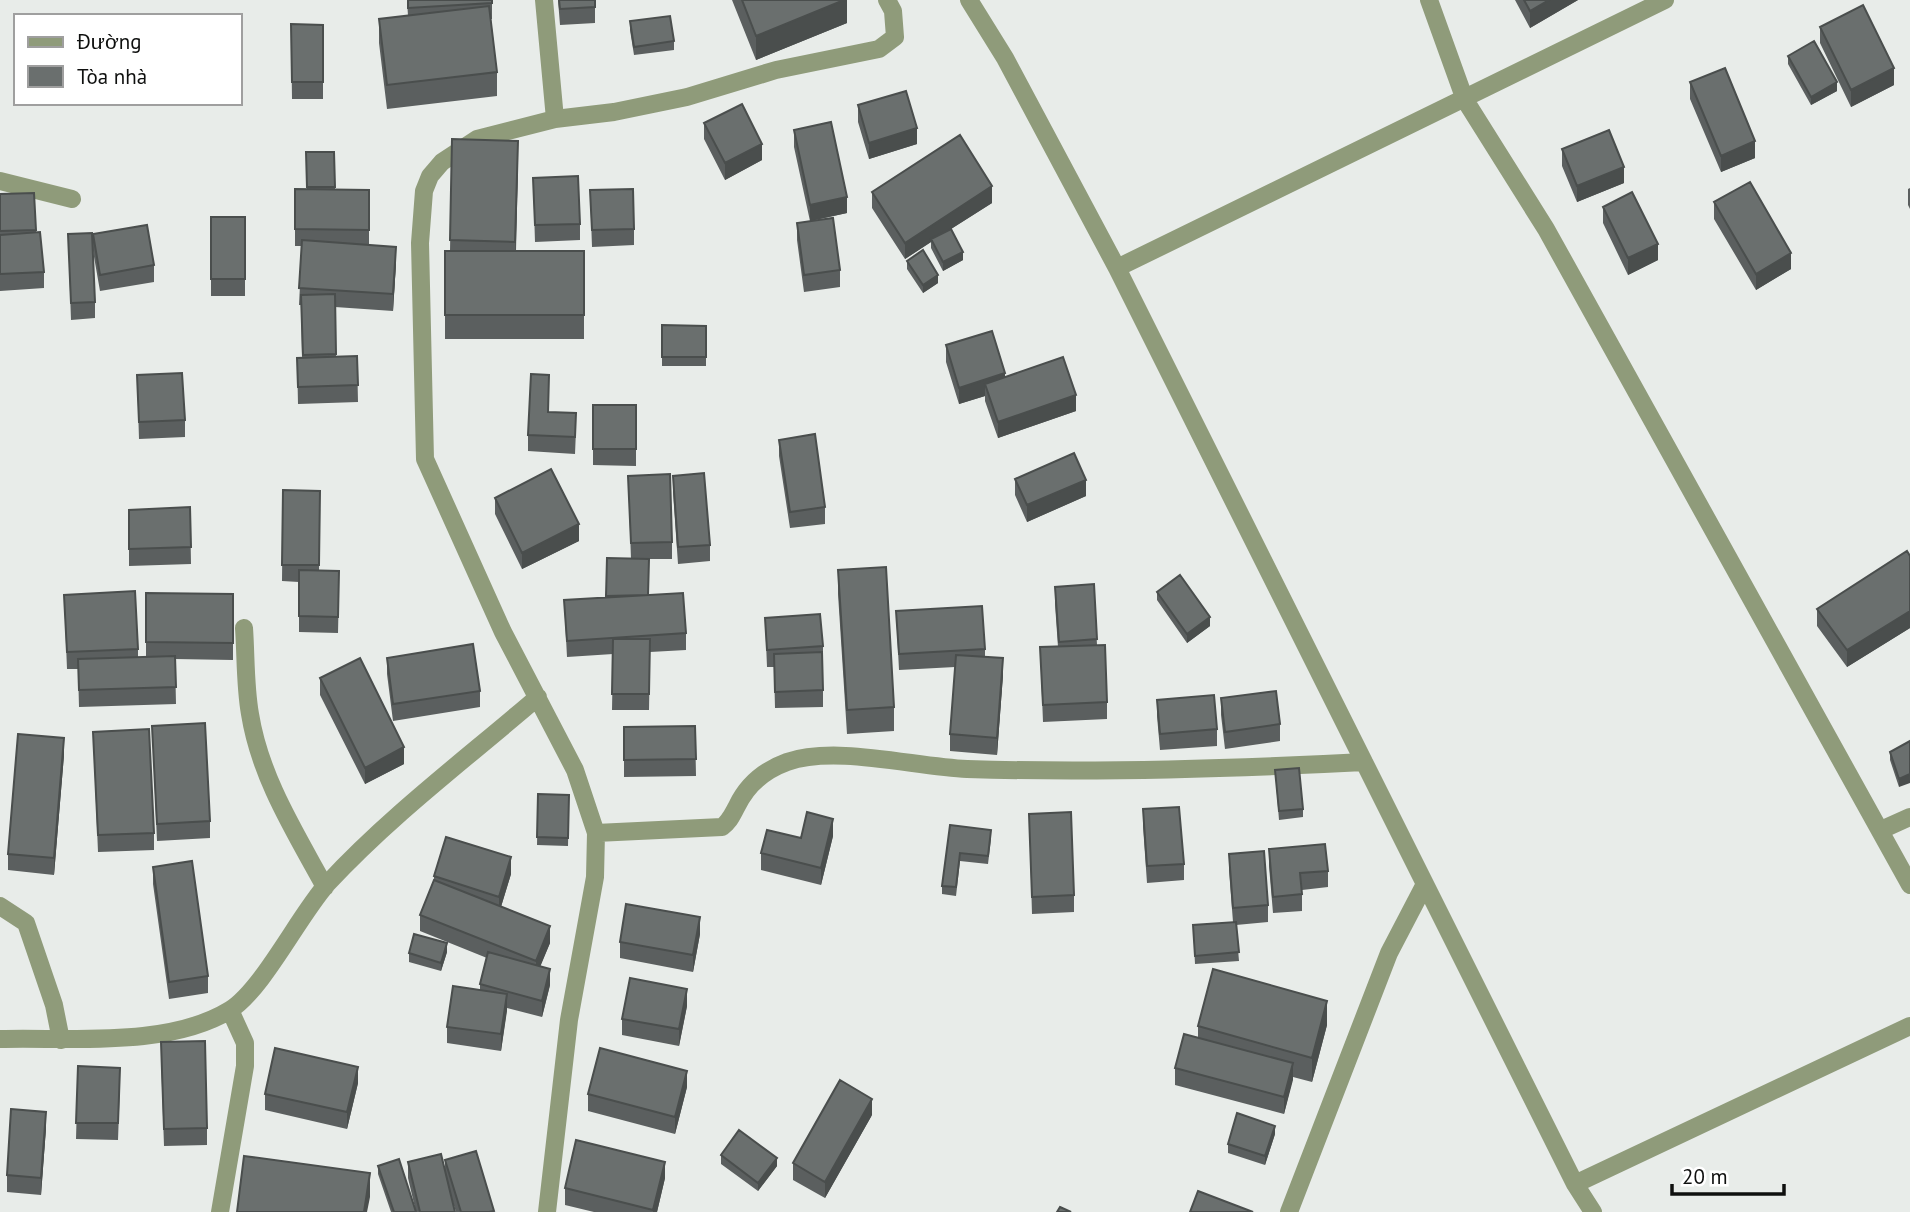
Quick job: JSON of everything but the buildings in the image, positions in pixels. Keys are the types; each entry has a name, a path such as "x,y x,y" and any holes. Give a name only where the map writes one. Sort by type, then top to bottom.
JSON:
{"street":[{"path":"544,0 555,119"},
{"path":"547,1212 569,1020 595,877 596,833 575,770 503,632 425,459 420,232 424,191 430,176 442,162 463,145 477,139 555,119 614,112 687,97 776,70 879,48 895,37 893,11 887,0"},
{"path":"969,0 1005,58 1117,268 1575,1184 1593,1212"},
{"path":"1429,0 1465,100 1546,229 1910,885"},
{"path":"1117,268 1665,0"},
{"path":"0,180 72,199"},
{"path":"244,628 249,712 254,735 281,807 325,887"},
{"path":"0,1039 61,1040 182,1030 230,1010 249,993 325,887 392,820 538,697"},
{"path":"596,833 722,827 732,816 751,784 760,777 790,761 813,758 876,758 959,769 1091,772 1364,762"},
{"path":"1881,830 1910,817"},
{"path":"1289,1212 1389,953 1425,884"},
{"path":"0,906 26,923 54,1005 61,1040"},
{"path":"219,1212 245,1066 245,1043 230,1010"},
{"path":"1575,1184 1910,1026"}]}
